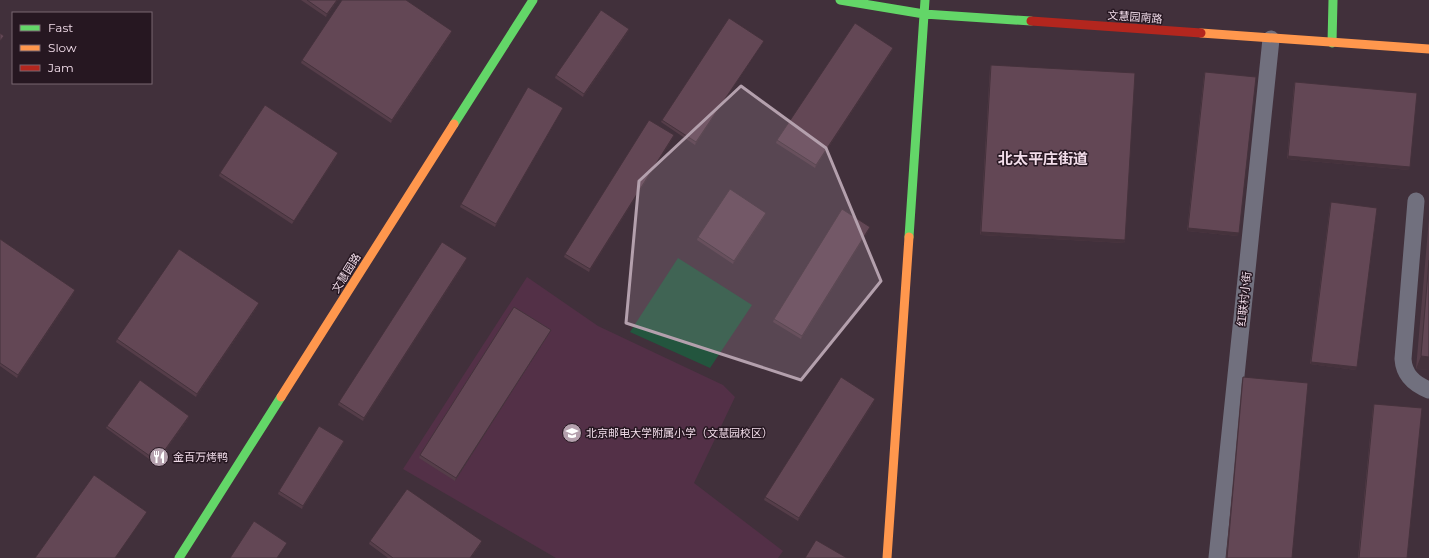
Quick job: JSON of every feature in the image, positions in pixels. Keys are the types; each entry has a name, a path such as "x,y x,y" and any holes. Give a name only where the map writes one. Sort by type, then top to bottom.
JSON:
{"street":[{"name":"文慧园路","path":"179,558 533,0"},
{"name":"文慧园南路","path":"840,0 924,14 1429,49"},
{"path":"888,558 925,0"},
{"path":"1332,43 1333,0"},
{"name":"红联村小街","path":"1217,558 1271,39"},
{"path":"1416,201 1402,358 1404,367 1410,378 1420,386 1429,390"}],"highlighted area":[{"path":"741,86 826,148 881,281 801,380 626,323 639,181"}],"shaded area":[{"name":"北京邮电大学附属小学（文慧园校区）","path":"527,277 598,326 723,385 735,397 694,483 783,551 778,558 556,558 403,469"}],"green space":[{"path":"678,258 752,305 710,368 630,332"}],"building":[{"path":"307,0 337,0 327,14"},
{"path":"342,0 406,0 452,31 392,120 302,60"},
{"path":"601,10 629,29 584,94 556,75"},
{"path":"729,18 764,41 696,142 662,120"},
{"path":"855,23 893,48 816,165 777,140"},
{"path":"0,33 4,36 0,41"},
{"path":"991,65 1135,73 1125,240 981,232"},
{"path":"1205,72 1256,77 1239,233 1188,228"},
{"path":"1295,82 1417,93 1410,167 1288,156"},
{"path":"528,87 563,108 496,224 461,204"},
{"path":"265,105 338,153 294,221 220,173"},
{"path":"649,120 674,135 590,269 565,254"},
{"path":"730,189 766,213 734,261 698,237"},
{"path":"1331,202 1377,208 1357,367 1311,362"},
{"path":"842,209 870,227 802,336 774,319"},
{"path":"0,239 75,290 18,375 0,363"},
{"path":"442,242 467,258 364,418 339,402"},
{"path":"179,249 259,303 197,394 117,339"},
{"path":"1429,260 1429,357 1421,356"},
{"path":"514,307 551,330 456,478 420,455"},
{"path":"841,377 875,399 799,518 765,497"},
{"path":"1243,377 1308,383 1292,558 1227,558"},
{"path":"140,380 189,416 157,461 107,426"},
{"path":"1374,404 1422,408 1407,558 1359,558"},
{"path":"319,426 344,441 303,506 279,491"},
{"path":"94,475 147,512 115,558 35,558"},
{"path":"407,489 482,541 470,558 393,558 370,541"},
{"path":"254,521 287,543 277,558 230,558"},
{"path":"816,540 847,558 805,558"}],"traffic: fast":[{"path":"454,124 533,0"},
{"path":"840,0 924,14 1031,21"},
{"path":"909,237 925,0"},
{"path":"1332,43 1333,0"},
{"path":"179,558 281,397"}],"traffic: slow":[{"path":"1201,33 1429,49"},
{"path":"281,397 454,124"},
{"path":"887,558 909,237"}],"traffic: jam":[{"path":"1031,21 1201,33"}],"place":[{"name":"北京邮电大学附属小学（文慧园校区）","path":"572,433"},
{"name":"金百万烤鸭","path":"159,457"}],"district":[{"name":"北太平庄街道","path":"1043,158"}]}
